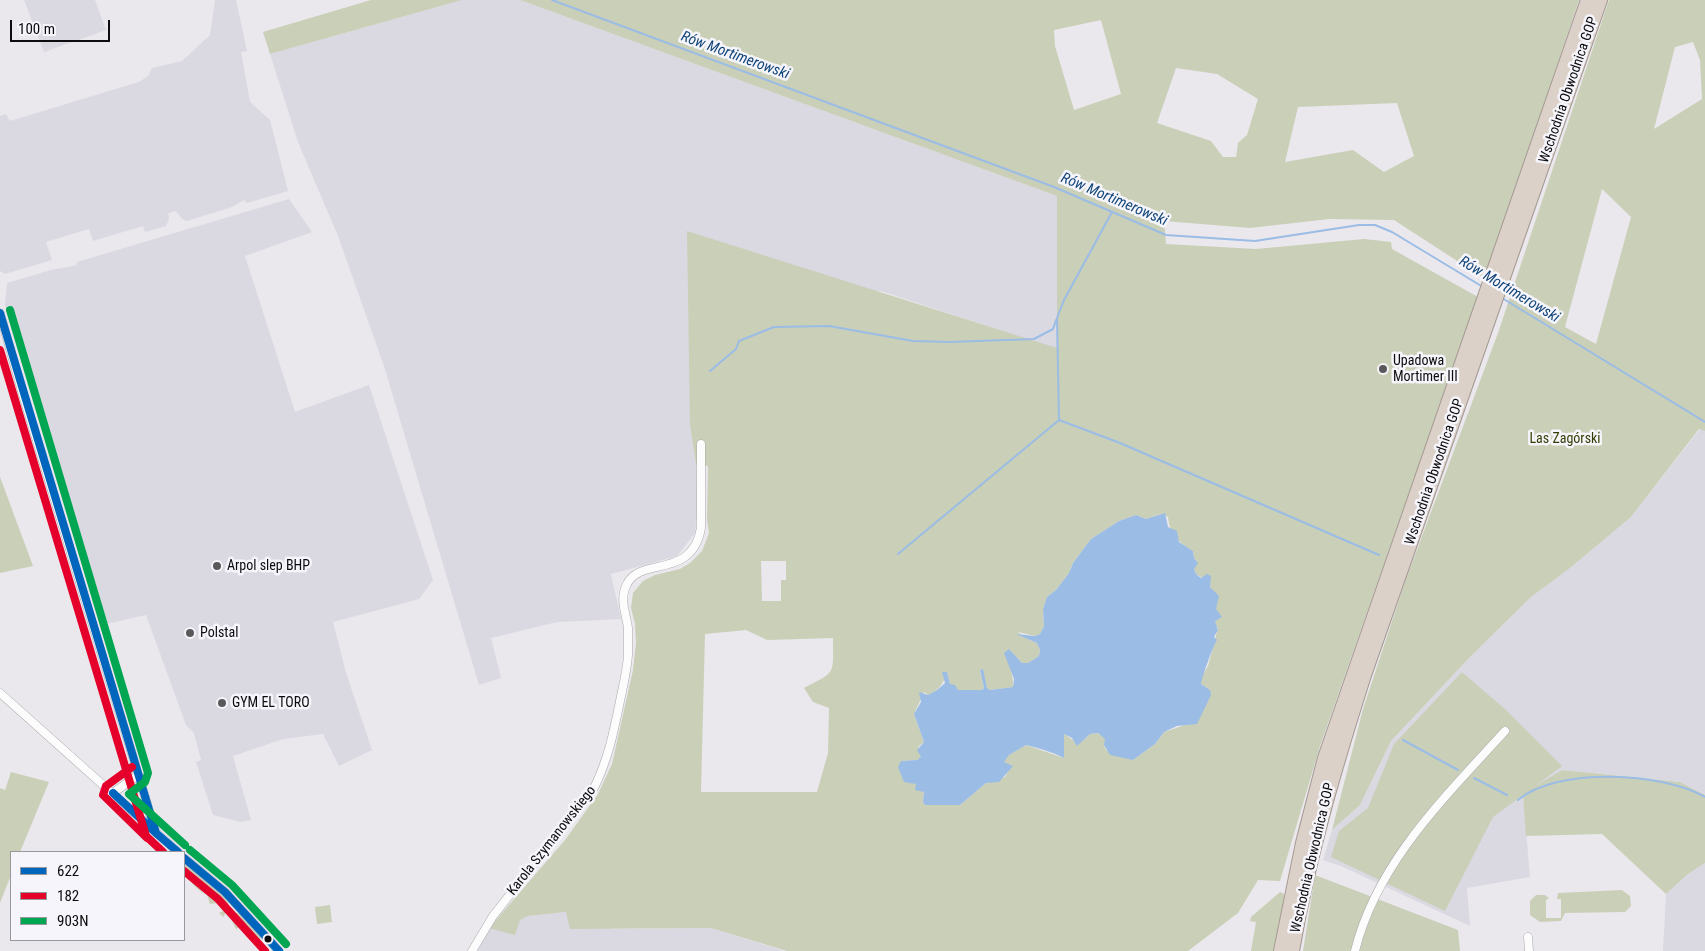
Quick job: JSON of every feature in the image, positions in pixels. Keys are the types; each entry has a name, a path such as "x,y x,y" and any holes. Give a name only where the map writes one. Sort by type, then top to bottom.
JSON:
{"highway":[{"name":"Wschodnia Obwodnica GOP","path":"1281,951 1303,843 1325,758 1474,345 1517,221 1588,0"},
{"name":"Wschodnia Obwodnica GOP","path":"1517,221 1600,0"},
{"name":"Wschodnia Obwodnica GOP","path":"1292,951 1310,861 1337,758 1474,345"},
{"path":"1282,882 1291,870 1303,843"}],"street":[{"path":"0,313 22,395 156,833"},
{"name":"Karola Szymanowskiego","path":"472,951 493,916 594,788 604,767 610,748 626,671 628,628 623,593 628,581 636,575 679,561 688,555 699,540 701,528 701,444"},
{"path":"0,693 177,851"},
{"path":"1355,951 1370,912 1396,857 1505,731"},
{"path":"113,793 138,775"},
{"path":"185,859 225,892 279,951"},
{"path":"1528,937 1529,951"}],"shaded area":[{"path":"24,0 95,0 106,30 44,52"},
{"path":"215,0 236,0 247,51 241,52 250,102 270,120 288,191 247,203 244,200 232,207 187,221 182,219 176,211 171,212 168,214 169,219 166,226 145,232 143,226 93,241 89,229 46,242 52,260 5,274 0,271 0,116 6,114 10,121 139,82 148,76 152,68 182,61 210,35"},
{"path":"462,0 520,0 1057,196 1057,349 881,291 690,348 690,425 696,465 698,505 695,533 677,556 611,574 621,619 557,622 491,638 501,678 479,685 384,366 338,236 298,142 270,54"},
{"path":"289,199 312,232 245,256 295,412 369,385 433,580 419,599 333,622 346,673 372,750 339,766 323,734 283,739 233,756 251,820 241,822 213,815 196,762 201,760 194,733 186,725 146,615 101,625 5,305 7,283 51,270 77,265 77,262"},
{"path":"1700,429 1705,431 1705,795 1680,782 1562,770 1523,794 1530,877 1467,888 1470,926 1341,866 1323,860 1332,830 1360,805 1391,741 1469,658 1531,597 1570,568 1631,517"},
{"path":"1705,863 1705,951 1663,951 1666,894 1688,874"},
{"path":"566,912 613,929 711,928 785,951 478,951 489,928 528,916"}],"green space":[{"path":"371,0 462,0 270,54 263,32"},
{"path":"520,0 1579,0 1485,279 1394,220 1329,219 1250,228 1164,221 1166,244 1256,249 1364,239 1391,242 1392,249 1478,297 1320,746 1280,881 1258,880 1238,913 1188,951 787,951 711,928 570,929 566,912 528,916 520,920 515,935 489,928 565,840 598,794 612,764 633,670 636,643 635,624 631,608 633,593 643,581 655,575 680,569 690,563 702,551 709,533 707,519 708,466 696,465 690,425 687,231 1057,348 1057,196","holes":["1101,20 1121,94 1074,110 1055,46 1054,30","1176,68 1217,74 1258,99 1247,135 1238,143 1236,157 1223,157 1211,141 1157,123","1397,103 1414,156 1384,172 1353,150 1285,162 1298,107","1161,514 1168,517 1173,533 1183,545 1193,551 1194,558 1197,561 1194,569 1196,574 1206,580 1213,593 1215,619 1218,628 1208,666 1201,677 1201,684 1210,690 1188,724 1164,732 1155,744 1133,760 1106,750 1104,745 1106,739 1098,733 1090,734 1076,742 1064,734 1064,758 1026,745 1009,755 1003,763 1011,765 1005,777 986,783 960,805 925,805 923,802 924,792 916,787 917,784 901,761 917,760 921,757 918,747 924,742 914,714 924,692 928,695 935,691 942,683 947,672 950,685 958,690 982,690 984,688 980,671 982,669 987,688 990,690 1013,687 1009,649 1022,663 1028,663 1039,656 1040,650 1037,643 1023,637 1018,632 1035,636 1040,634 1044,626 1043,609 1047,597 1056,590 1069,573 1073,563 1091,539 1119,521 1136,515 1146,519","761,561 786,561 786,580 781,580 781,601 762,601","746,630 767,640 833,638 833,666 831,670 828,674 804,688 813,702 829,708 828,753 817,792 701,792 705,634"]},
{"name":"Las Zagórski","path":"1609,0 1705,0 1705,431 1699,429 1631,517 1570,568 1531,597 1469,658 1391,741 1360,805 1332,830 1363,709 1406,579 1498,333","holes":["1693,42 1700,60 1702,99 1654,129 1675,47","1602,189 1631,217 1596,344 1565,327"]},
{"path":"0,477 33,566 0,573"},
{"path":"1462,672 1506,710 1562,766 1535,786 1562,770 1680,782 1705,795 1705,863 1688,874 1666,894 1602,834 1526,836 1523,795 1493,817 1445,911 1331,857 1339,831 1368,808 1394,744"},
{"path":"11,772 49,782 20,851 10,851 10,878 0,903 0,788 5,790"},
{"path":"185,863 219,889 228,902 229,908 223,917 219,913 223,911 217,903 210,904 207,896 190,881"},
{"path":"1315,875 1458,930 1460,951 1303,951"},
{"path":"1622,890 1630,896 1631,906 1625,912 1565,913 1561,921 1540,922 1530,915 1530,901 1536,895 1545,895 1549,898 1546,900 1546,918 1561,918 1561,899 1557,899 1558,893"},
{"path":"1280,892 1284,894 1284,899 1275,951 1251,951 1256,922 1250,921 1251,917"},
{"path":"330,905 332,922 317,924 315,907"},
{"path":"235,913 238,913 261,935 260,940 249,939 253,935 240,927 236,929 231,919"}],"water":[{"path":"1165,513 1168,527 1177,531 1179,542 1193,551 1194,558 1198,563 1194,569 1196,574 1201,578 1207,574 1211,576 1210,587 1219,596 1216,609 1222,617 1215,621 1218,630 1214,637 1217,640 1201,684 1210,690 1211,695 1197,724 1177,726 1164,732 1155,744 1133,760 1110,755 1104,745 1105,739 1098,733 1090,734 1077,746 1072,738 1064,734 1064,758 1026,745 1009,755 1004,762 1013,766 999,782 986,783 960,805 925,805 923,802 924,792 915,790 916,784 904,782 898,767 901,761 917,760 921,757 917,750 924,742 914,714 921,702 919,692 928,695 937,690 945,683 942,672 947,672 950,684 955,685 958,690 982,690 984,688 980,670 983,669 987,688 990,690 1013,687 1014,679 1004,653 1009,649 1022,663 1028,663 1039,656 1040,650 1037,643 1016,634 1035,636 1040,634 1044,626 1043,609 1047,597 1056,590 1069,573 1073,563 1091,539 1119,521 1136,515 1146,519"}],"waterway":[{"name":"Rów Mortimerowski","path":"552,0 1054,187 1166,235 1255,241 1359,225 1375,225 1392,232 1483,287"},
{"path":"898,554 1059,420 1057,318 1064,300 1112,212"},
{"name":"Rów Mortimerowski","path":"1502,298 1705,422"},
{"path":"710,371 736,349 739,341 774,327 829,326 913,341 950,342 1034,339 1053,329 1056,320"},
{"path":"1059,420 1120,443 1379,555"},
{"path":"1403,740 1458,770"},
{"path":"1518,800 1535,789 1558,782 1583,778 1610,777 1637,778 1663,782 1705,797"},
{"path":"1474,778 1507,795"}],"transit line":[{"name":"903N","path":"10,310 148,773 145,782 129,794 185,845"},
{"name":"622","path":"0,313 156,833 177,851"},
{"name":"182","path":"0,350 146,836 162,851"},
{"name":"182","path":"132,767 106,786 103,795 147,838"},
{"name":"622","path":"113,793 155,832"},
{"name":"903N","path":"190,850 232,885 286,944"},
{"name":"622","path":"185,859 225,892 279,951"},
{"name":"182","path":"185,872 218,899 265,951"}],"place":[{"name":"Upadowa Mortimer III","path":"1383,369"},
{"name":"Arpol slep BHP","path":"217,566"},
{"name":"Polstal","path":"190,633"},
{"name":"GYM EL TORO","path":"222,703"}]}
